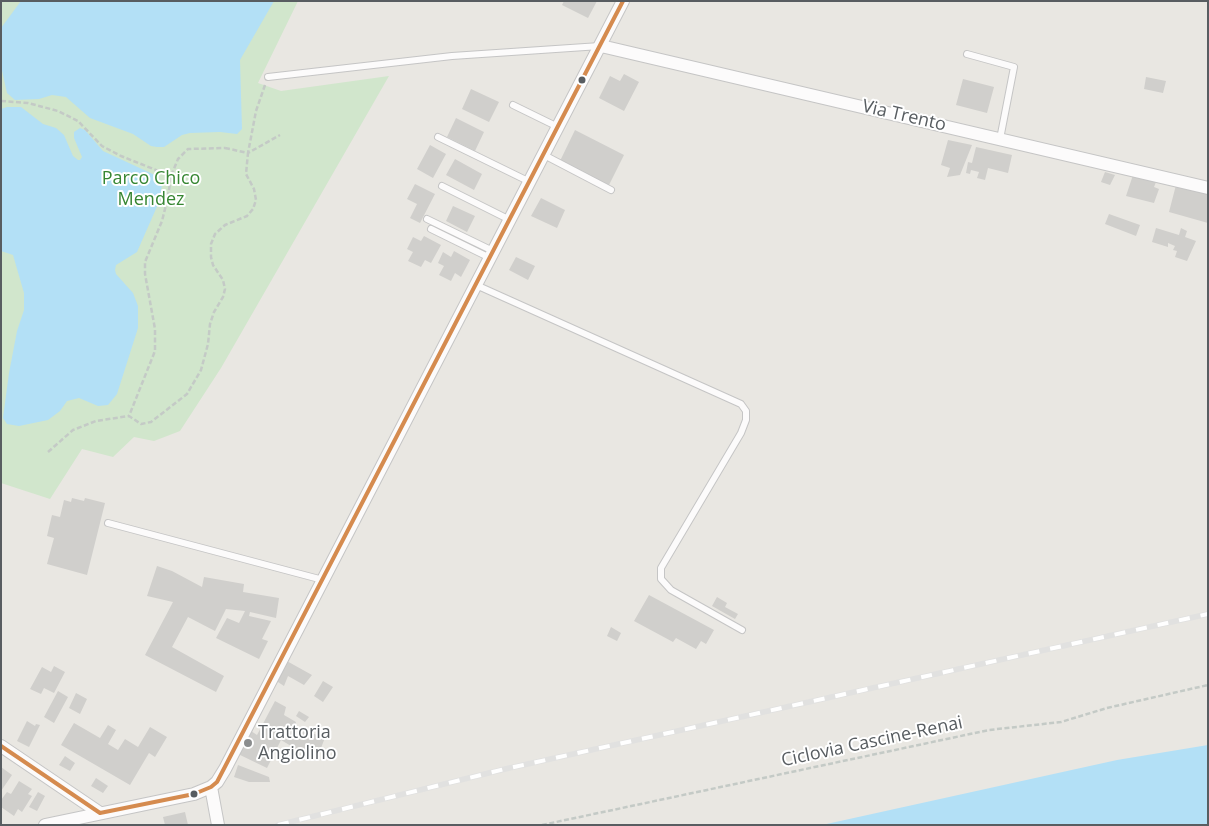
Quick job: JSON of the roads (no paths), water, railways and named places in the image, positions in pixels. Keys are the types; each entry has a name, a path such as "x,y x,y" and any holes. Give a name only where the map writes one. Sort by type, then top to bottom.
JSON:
{"street":[{"path":"45,825 100,812 194,794 211,787 217,782 624,1"},
{"name":"Via Trento","path":"601,46 1208,188"},
{"path":"1,746 100,812"},
{"path":"211,787 218,825"}],"lane":[{"path":"268,77 452,56 601,46"},
{"path":"967,54 1014,67 1000,139"},
{"path":"513,105 558,127"},
{"path":"438,137 530,182"},
{"path":"544,155 611,190"},
{"path":"442,186 510,220"},
{"path":"427,219 492,255"},
{"path":"431,229 492,255"},
{"path":"476,285 741,404 746,411 746,420 741,432 661,568 662,578 671,590 742,630"},
{"path":"108,523 323,580"}],"water":[{"path":"21,1 274,1 240,60 242,129 237,134 220,132 190,133 182,135 164,147 157,147 151,146 133,134 90,118 66,97 52,95 39,99 15,100 7,93 1,66 1,28"},
{"path":"21,107 43,124 56,128 64,135 73,156 78,160 82,157 74,138 74,132 80,128 85,130 103,151 157,176 162,185 159,202 137,252 116,265 116,274 133,293 138,306 138,328 117,394 108,405 98,406 79,398 67,401 60,411 48,420 19,426 7,424 3,418 17,331 24,310 24,293 13,255 1,251 1,109"},
{"path":"1208,745 1208,825 822,825 1117,760"}],"railway":[{"path":"278,825 505,769 1208,614"}],"place":[{"name":"Trattoria Angiolino","path":"248,743"}],"park label":[{"name":"Parco Chico Mendez","path":"151,189"}]}
